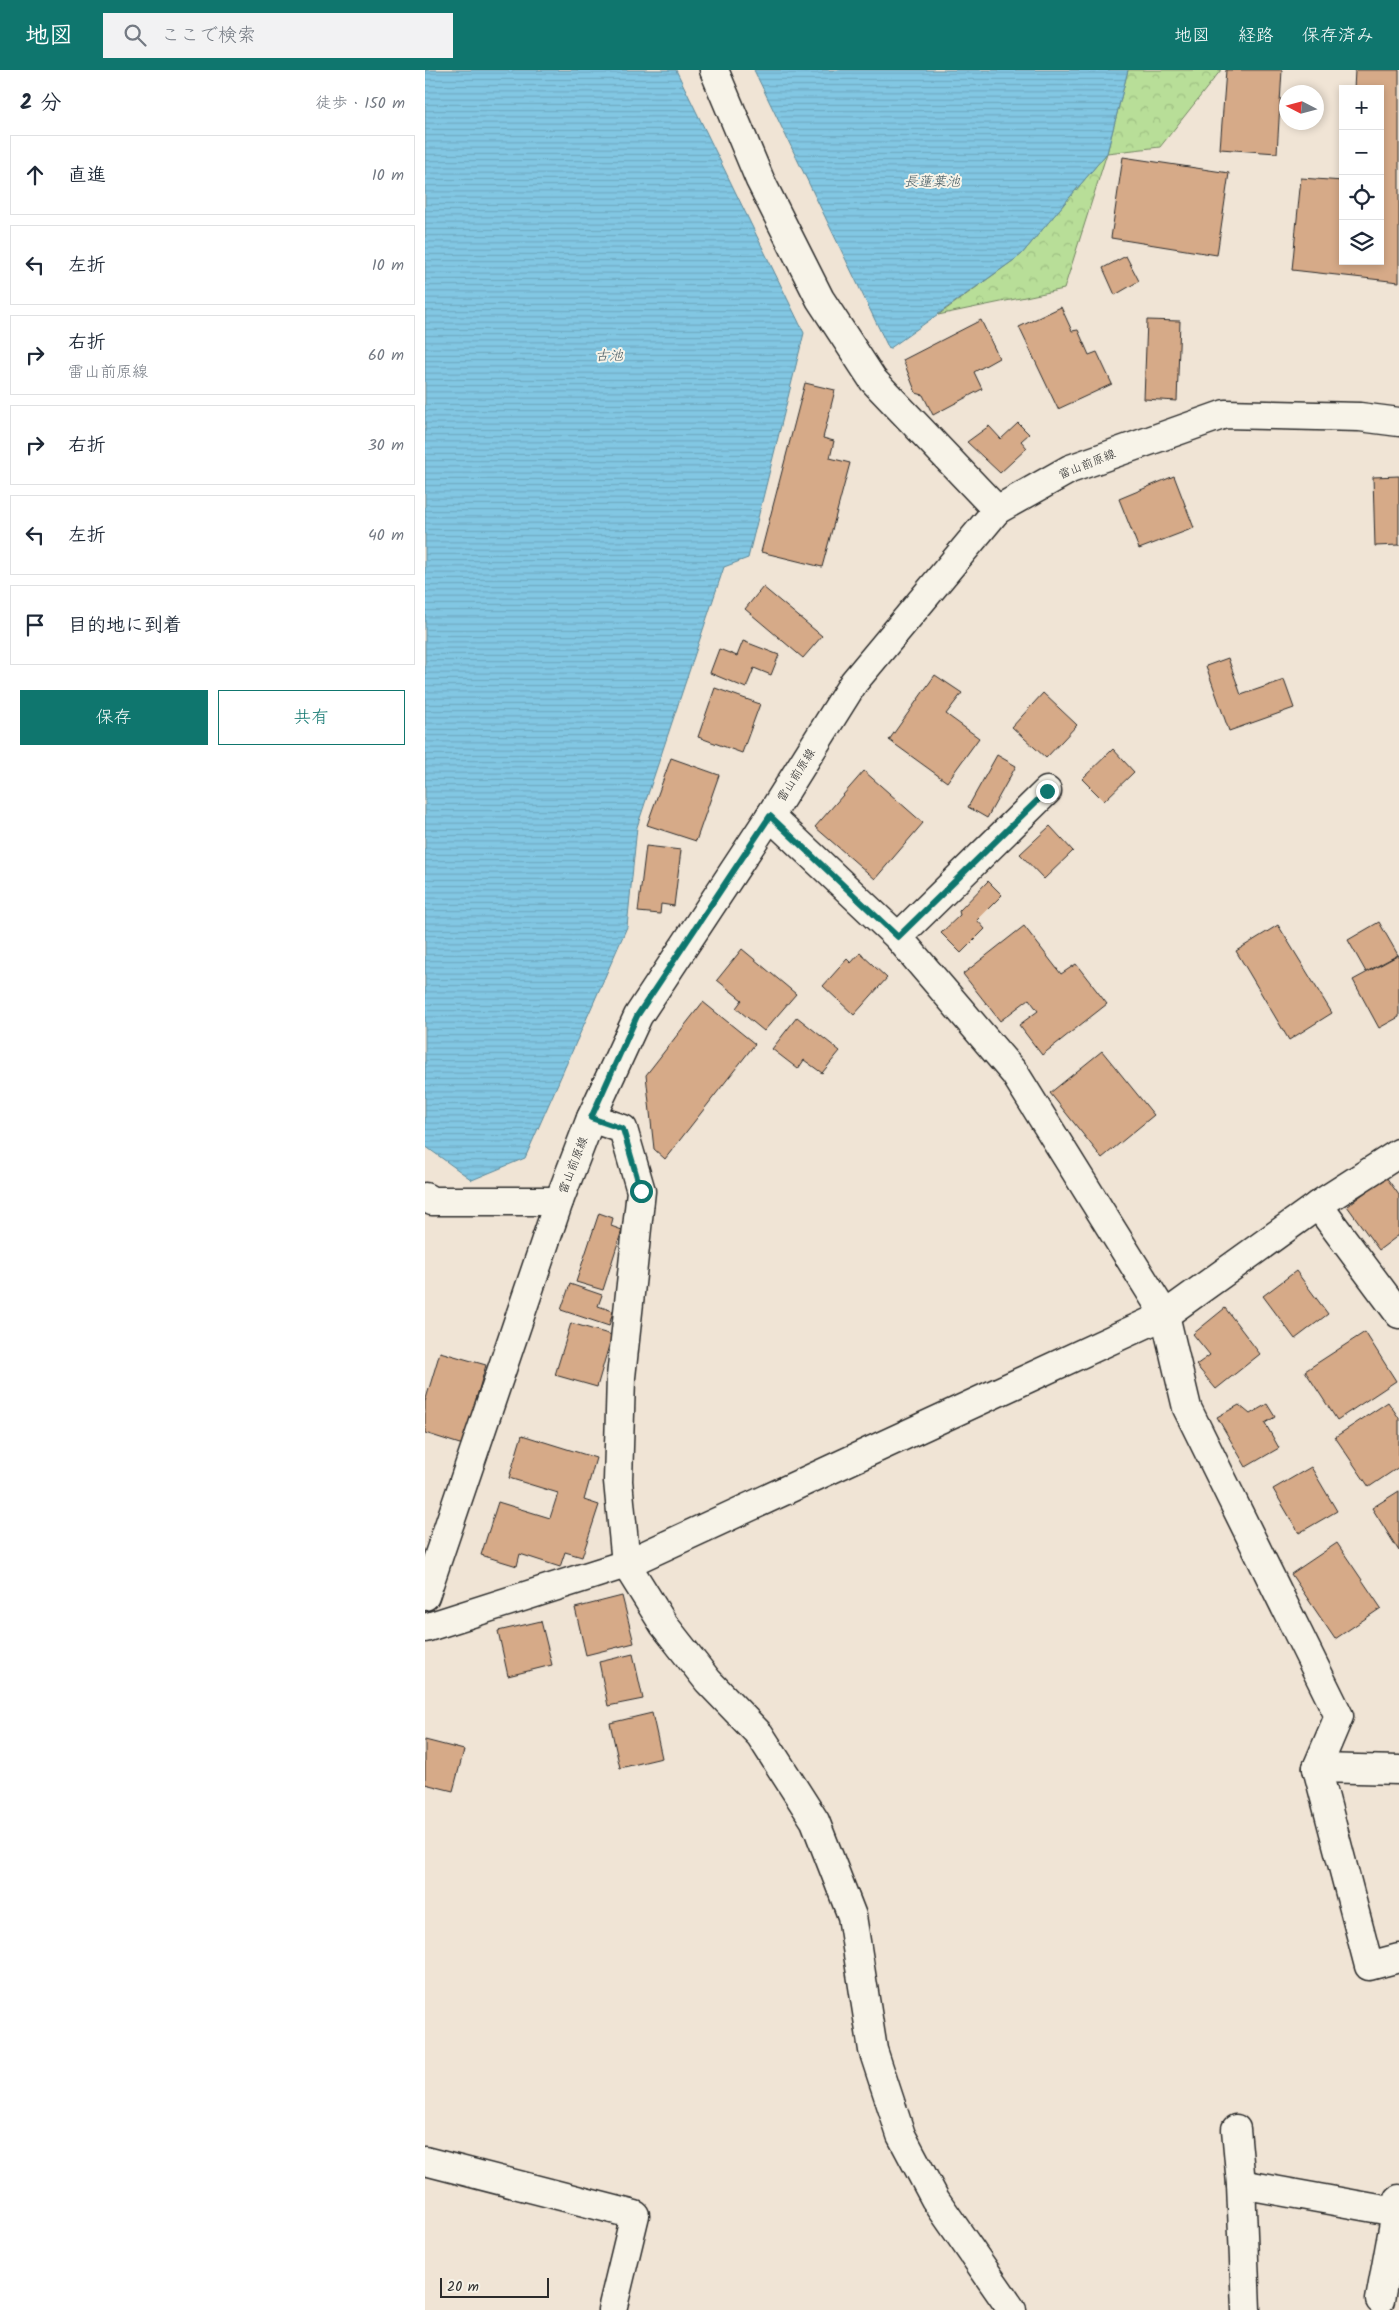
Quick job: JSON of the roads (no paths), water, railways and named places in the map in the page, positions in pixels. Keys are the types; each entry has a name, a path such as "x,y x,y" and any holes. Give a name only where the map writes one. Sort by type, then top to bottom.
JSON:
{"street":[{"path":"715,70 760,180 820,299 873,380 997,510"},
{"name":"雷山前原線","path":"425,1596 559,1201 591,1118 637,1016 770,816 854,682 997,510 1070,469 1225,414 1360,417 1399,422"},
{"path":"898,937 1047,791"},
{"path":"770,816 898,937 1015,1074 1165,1315 1187,1408 1339,1716 1317,1768 1369,1966 1399,1958"},
{"path":"591,1118 623,1129 641,1191 621,1377 618,1481 626,1564 664,1625 708,1681 760,1735 815,1822 852,1916 873,2050 901,2135 935,2199 1012,2310"},
{"path":"425,1628 626,1564 1165,1315 1318,1205 1399,1153"},
{"path":"425,1197 432,1201 559,1201"},
{"path":"1318,1205 1399,1314"},
{"path":"1317,1768 1399,1770"},
{"path":"1235,2129 1241,2184 1246,2310"},
{"path":"425,2161 635,2215 612,2310"},
{"path":"1241,2184 1398,2206 1380,2300"}],"water":[{"name":"古池","path":"425,70 676,70 804,333 748,558 724,567 637,827 627,927 525,1158 472,1180 425,1146"},
{"name":"長蓮葉池","path":"754,70 1128,70 1107,153 1021,255 889,349"}]}
